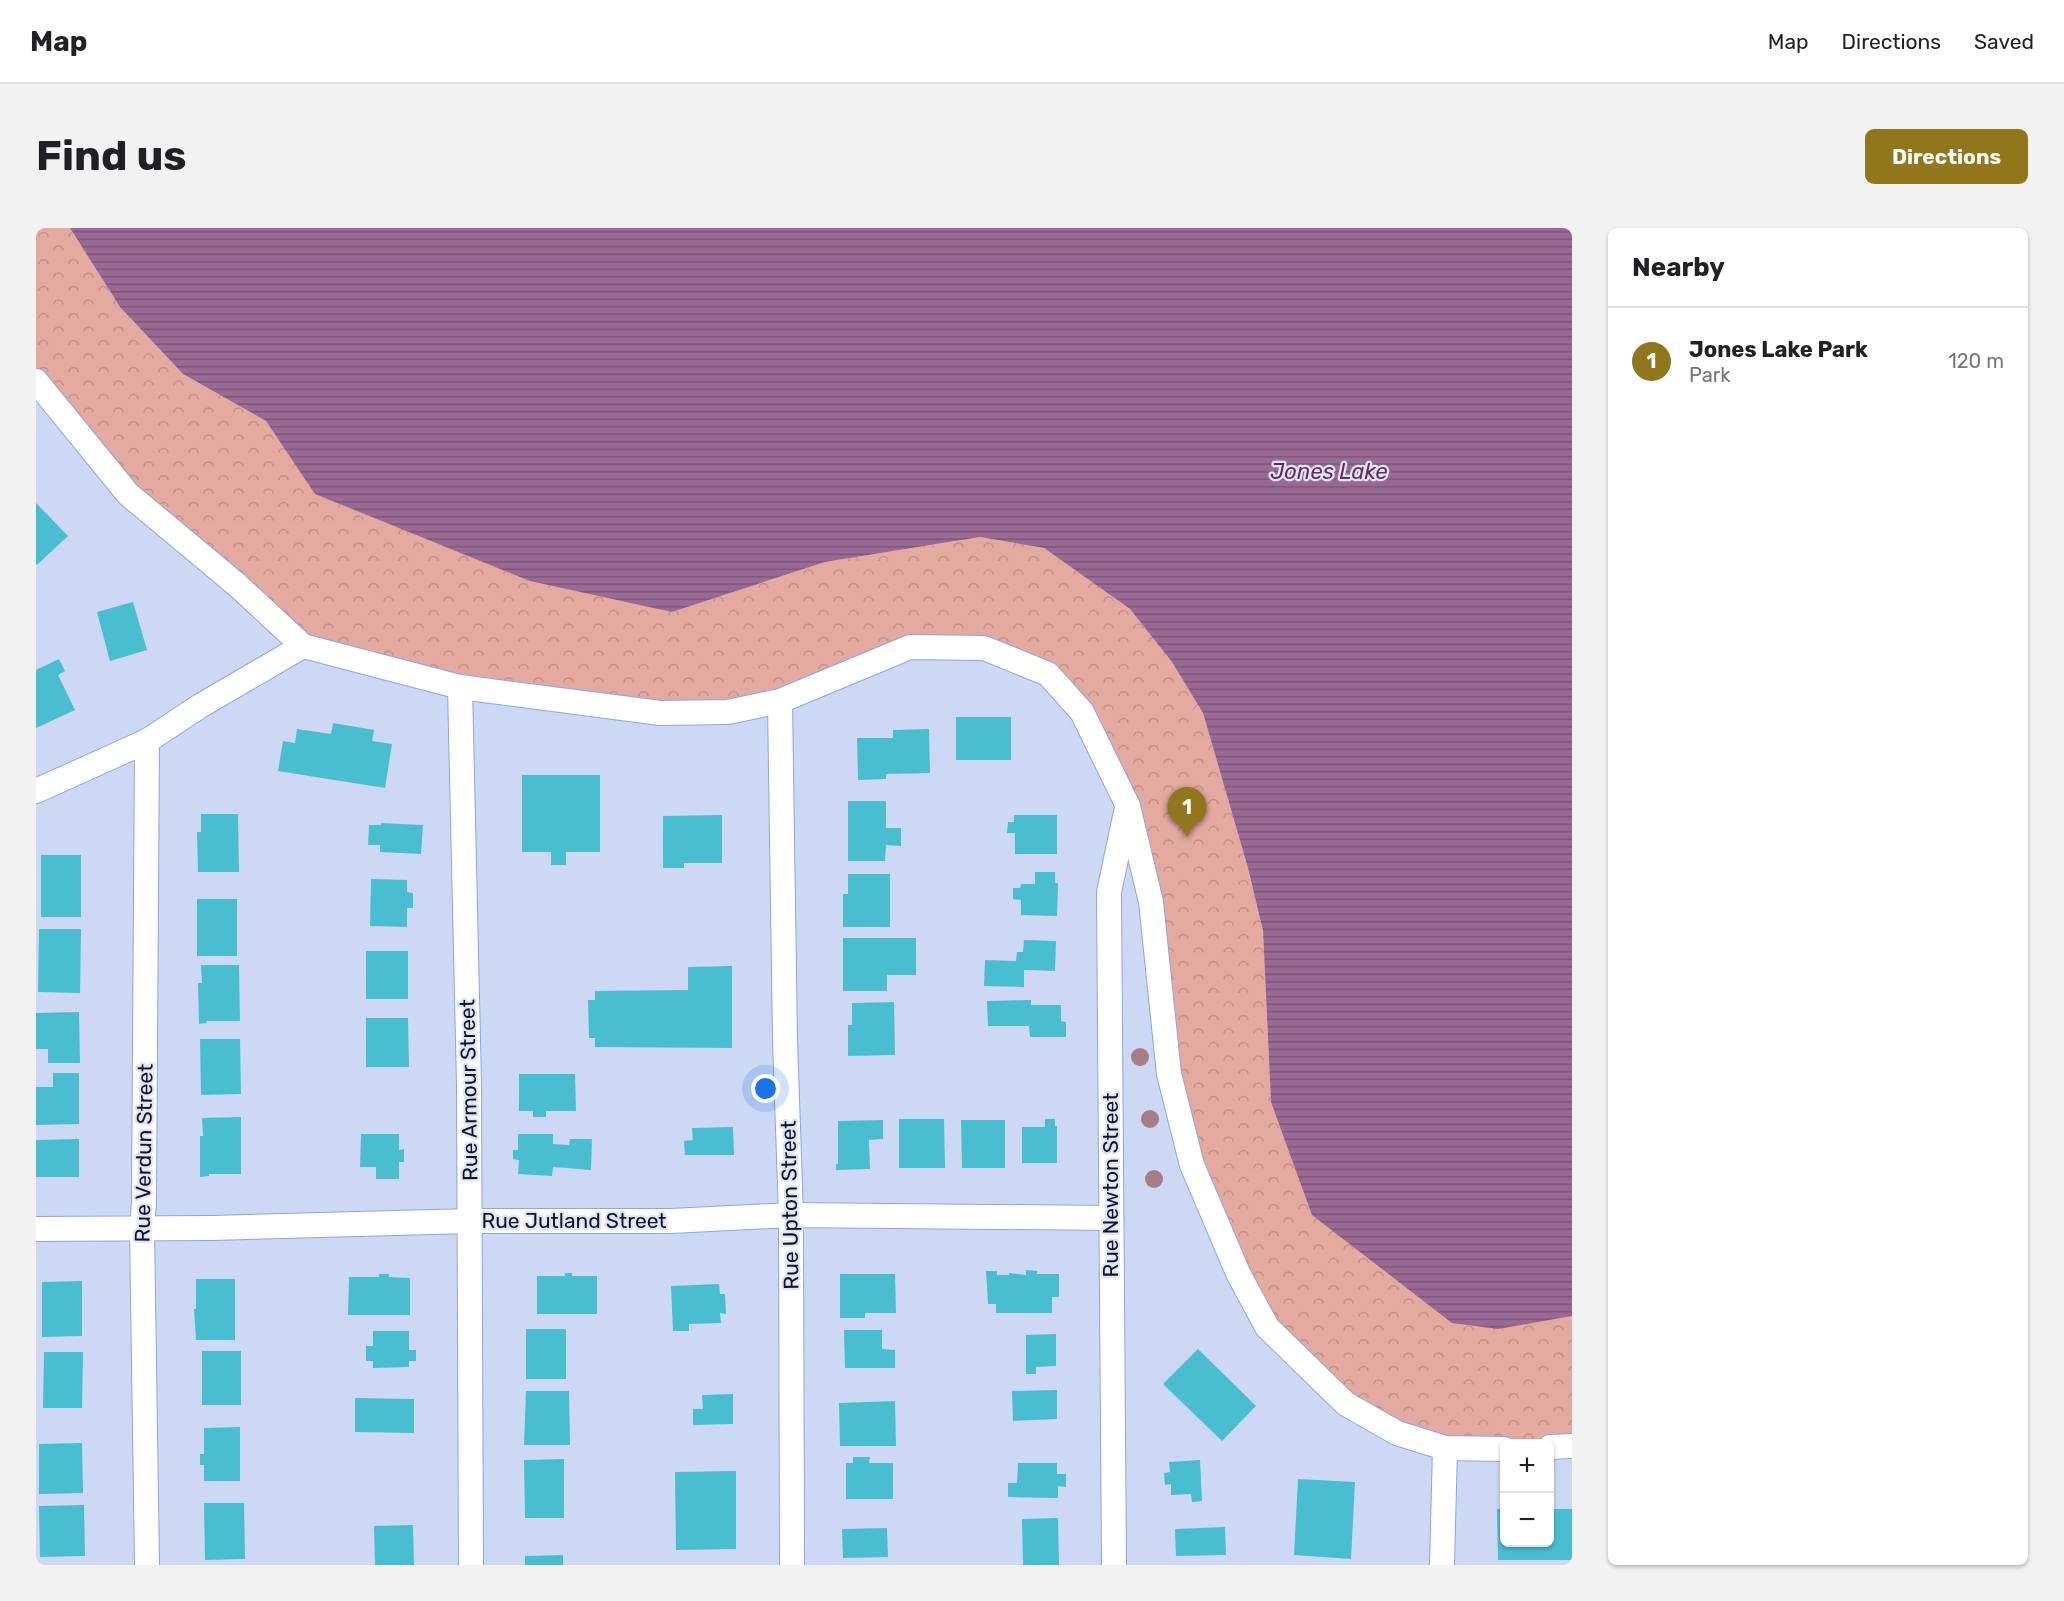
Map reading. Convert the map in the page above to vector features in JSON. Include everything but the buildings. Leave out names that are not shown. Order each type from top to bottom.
[{"type":"street","points":[[36,381],[128,494],[236,584],[303,646],[460,687],[660,712],[728,712],[780,701],[910,647],[984,648],[1048,674],[1082,712],[1128,806],[1151,902],[1169,1074],[1192,1165],[1238,1274],[1267,1327],[1346,1404],[1397,1433],[1445,1448],[1500,1449]]},
{"type":"street","points":[[36,791],[147,741],[200,706],[303,646]]},
{"type":"street","name":"Rue Armour Street","points":[[460,687],[470,1085],[471,1565]]},
{"type":"street","name":"Rue Upton Street","points":[[780,701],[785,1040],[791,1215],[792,1565]]},
{"type":"street","name":"Rue Verdun Street","points":[[147,741],[142,1228],[147,1565]]},
{"type":"street","name":"Rue Newton Street","points":[[1114,1565],[1109,892],[1128,806]]},
{"type":"street","name":"Rue Jutland Street","points":[[36,1229],[212,1228],[470,1221],[671,1221],[791,1215],[1112,1218]]},
{"type":"street","points":[[1554,1448],[1572,1446]]},
{"type":"street","points":[[1442,1565],[1445,1448]]},
{"type":"green space","points":[[36,228],[70,228],[120,307],[183,374],[266,421],[316,494],[672,612],[825,562],[980,537],[1044,548],[1130,609],[1172,662],[1203,713],[1248,868],[1263,931],[1271,1102],[1572,1316],[1572,1446],[1554,1444],[1554,1439],[1500,1439],[1500,1444],[1397,1433],[1267,1327],[1192,1165],[1128,806],[1048,674],[984,648],[910,647],[780,701],[660,713],[303,646],[128,494],[36,381]]},
{"type":"water","name":"Jones Lake","points":[[70,228],[1572,228],[1572,1316],[1498,1329],[1452,1323],[1312,1215],[1271,1102],[1263,931],[1248,868],[1203,713],[1172,662],[1130,609],[1044,548],[980,537],[825,562],[672,612],[530,581],[315,494],[266,421],[183,374],[120,307]]},
{"type":"place","name":"Jones Lake Park","points":[[1187,837]]}]
